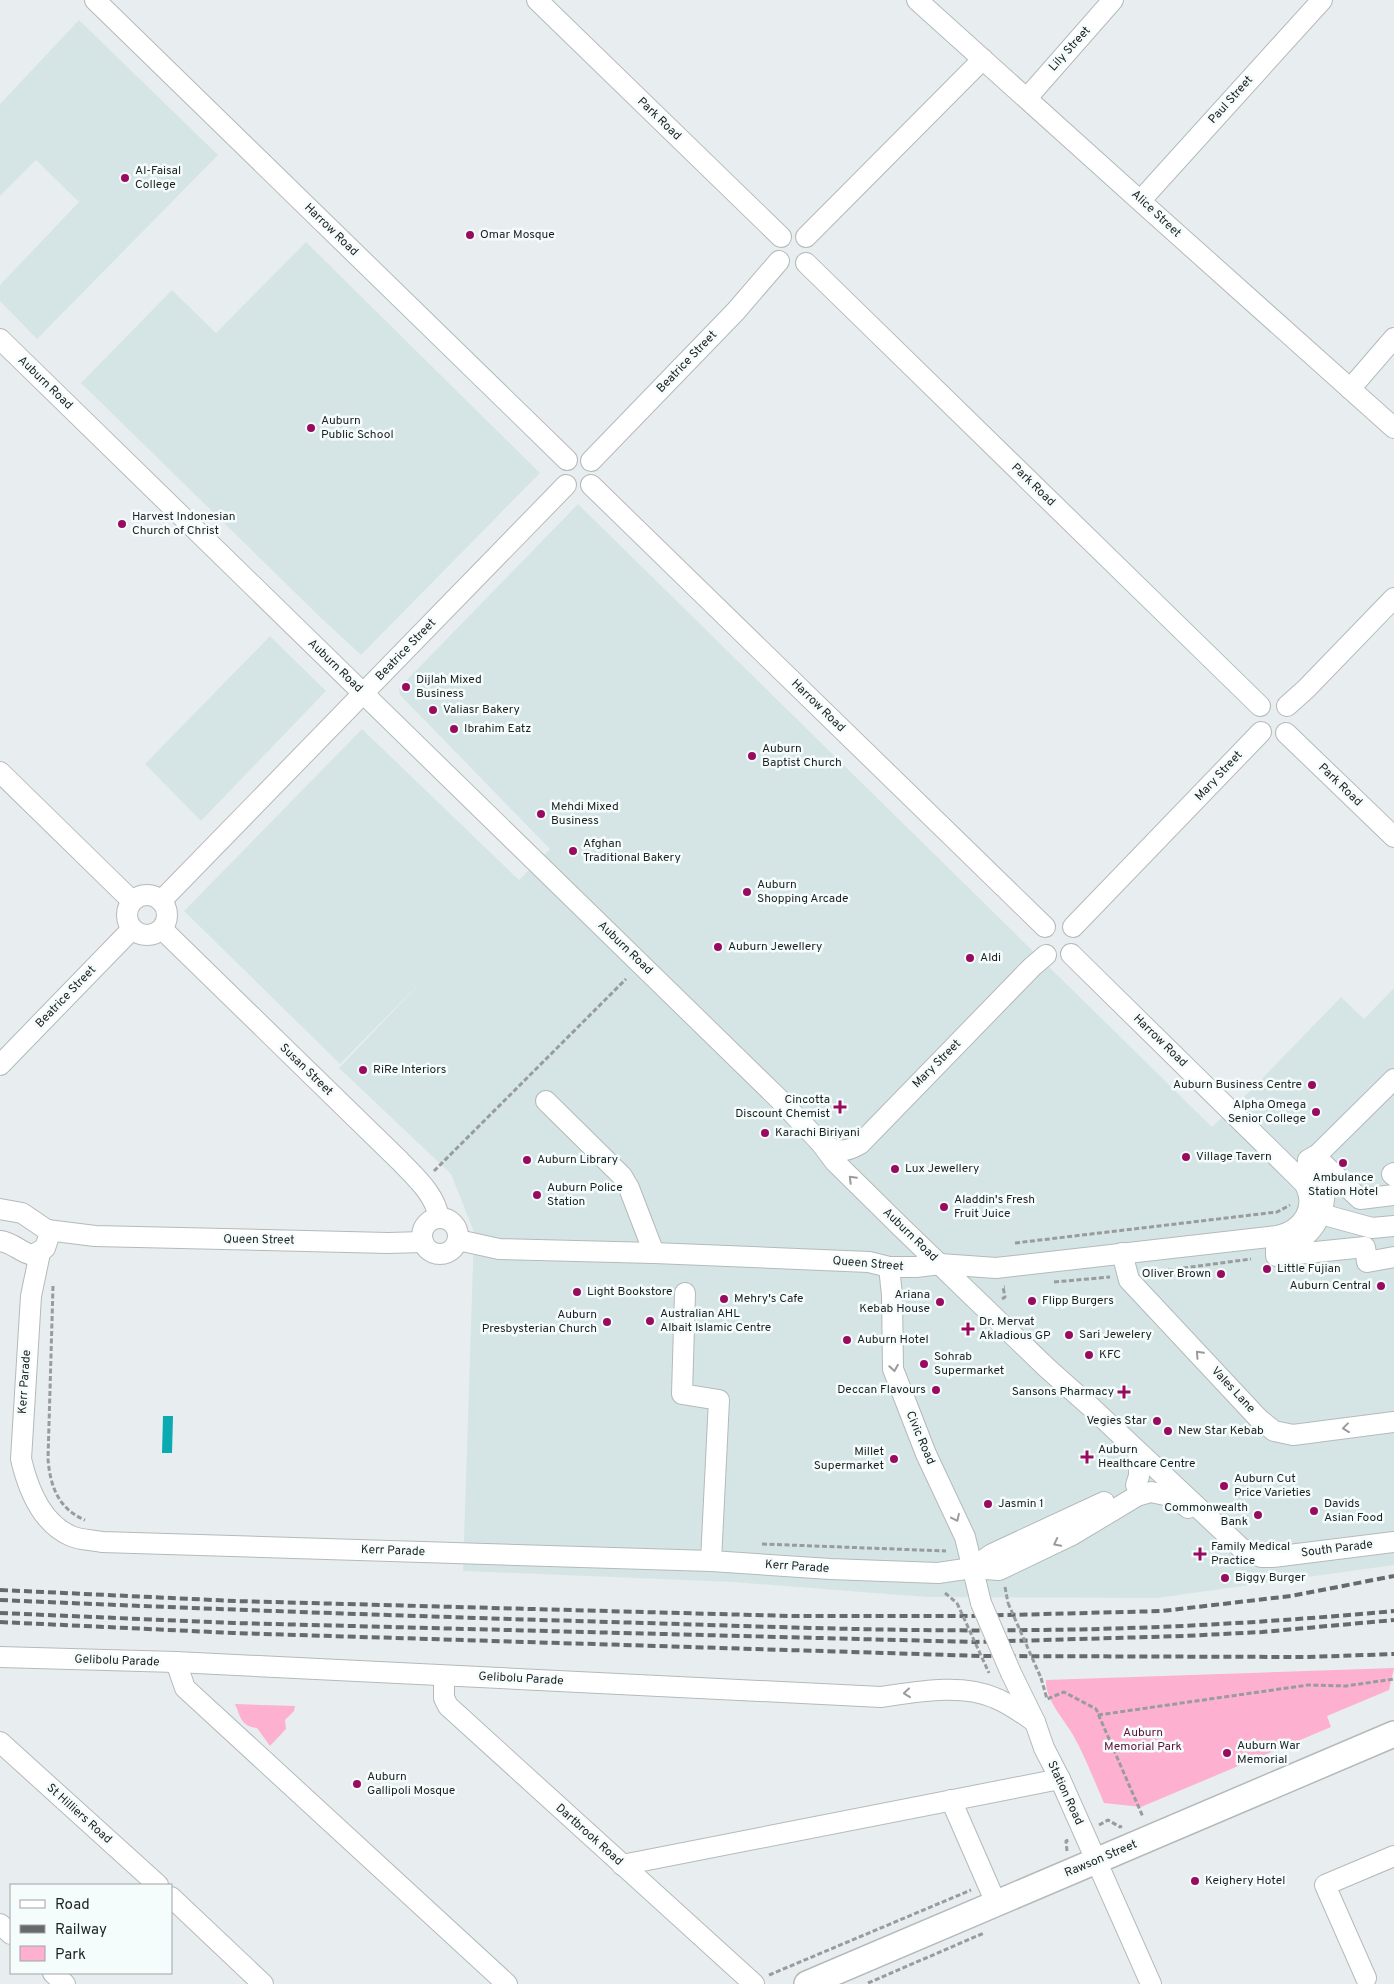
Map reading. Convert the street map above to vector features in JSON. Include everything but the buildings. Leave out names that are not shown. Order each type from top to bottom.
[{"type":"main road","name":"Rawson Street","points":[[808,1984],[993,1894],[1096,1861],[1394,1734]]},
{"type":"street","name":"Harrow Road","points":[[95,0],[567,460]]},
{"type":"street","name":"Park Road","points":[[537,0],[781,237]]},
{"type":"street","name":"Alice Street","points":[[917,0],[1394,428]]},
{"type":"street","name":"Paul Street","points":[[1141,200],[1322,0]]},
{"type":"street","name":"Lily Street","points":[[1026,98],[1108,2]]},
{"type":"street","points":[[806,237],[983,59]]},
{"type":"street","points":[[791,232],[797,232],[806,237],[810,242],[811,253],[806,263],[789,268],[779,261],[775,252],[781,237],[791,232]]},
{"type":"street","name":"Beatrice Street","points":[[591,461],[736,311],[779,261]]},
{"type":"street","name":"Park Road","points":[[806,263],[1260,706]]},
{"type":"street","points":[[1350,389],[1394,338]]},
{"type":"street","name":"Auburn Road","points":[[0,339],[766,1086],[820,1142],[835,1162],[1047,1368],[1241,1548],[1251,1554]]},
{"type":"street","points":[[576,456],[582,456],[591,461],[594,465],[596,476],[591,485],[582,490],[566,485],[561,475],[567,460],[576,456]]},
{"type":"street","name":"Beatrice Street","points":[[161,901],[566,485]]},
{"type":"street","name":"Harrow Road","points":[[591,485],[1045,927]]},
{"type":"street","points":[[1287,706],[1306,689],[1394,598]]},
{"type":"street","points":[[1276,701],[1287,706],[1292,723],[1286,733],[1273,738],[1261,732],[1255,720],[1256,712],[1260,706],[1276,701]]},
{"type":"street","name":"Mary Street","points":[[1072,927],[1261,732]]},
{"type":"street","name":"Park Road","points":[[1286,733],[1394,837]]},
{"type":"street","points":[[0,772],[132,901]]},
{"type":"street","points":[[143,895],[156,896],[165,905],[167,918],[162,929],[150,935],[144,935],[132,929],[128,924],[127,912],[132,901],[143,895]]},
{"type":"street","points":[[1059,921],[1072,927],[1077,941],[1071,954],[1059,960],[1046,955],[1041,949],[1039,941],[1045,927],[1051,922],[1059,921]]},
{"type":"street","name":"Beatrice Street","points":[[0,1066],[132,929]]},
{"type":"street","name":"Susan Street","points":[[162,929],[421,1184],[436,1204],[438,1218]]},
{"type":"street","name":"Harrow Road","points":[[1071,954],[1308,1163],[1304,1183],[1310,1200],[1308,1210],[1299,1226],[1277,1246]]},
{"type":"street","name":"Mary Street","points":[[820,1142],[832,1150],[848,1150],[860,1144],[1032,967],[1046,955]]},
{"type":"street","points":[[1308,1163],[1394,1079]]},
{"type":"street","points":[[546,1101],[622,1176],[629,1188],[654,1253]]},
{"type":"street","points":[[1308,1163],[1360,1199],[1394,1195]]},
{"type":"street","points":[[1277,1246],[1276,1248],[1296,1242],[1307,1234],[1321,1214],[1324,1200],[1320,1176],[1308,1163]]},
{"type":"street","points":[[0,1195],[22,1213],[39,1244]]},
{"type":"street","points":[[0,1209],[22,1213]]},
{"type":"street","points":[[1321,1214],[1372,1228],[1394,1226]]},
{"type":"street","points":[[438,1218],[444,1218],[454,1224],[458,1235],[458,1240],[450,1251],[444,1254],[431,1252],[423,1242],[422,1237],[424,1226],[438,1218]]},
{"type":"street","name":"Queen Street","points":[[39,1244],[96,1236],[388,1243],[423,1242]]},
{"type":"street","name":"Queen Street","points":[[458,1240],[499,1249],[869,1262],[889,1267],[916,1267],[940,1264],[996,1268],[1122,1254],[1277,1246],[1365,1247],[1366,1262],[1394,1258]]},
{"type":"street","points":[[0,1242],[39,1244]]},
{"type":"street","name":"Kerr Parade","points":[[39,1244],[30,1296],[21,1459],[26,1482],[36,1503],[54,1524],[71,1536],[102,1542],[711,1561],[830,1569],[938,1573],[972,1568],[999,1570],[1072,1535],[1137,1496],[1151,1492],[1178,1500],[1191,1510],[1213,1522]]},
{"type":"street","name":"Vales Lane","points":[[1122,1254],[1129,1280],[1259,1418],[1274,1431],[1293,1435],[1394,1422]]},
{"type":"street","name":"Civic Road","points":[[889,1267],[892,1294],[892,1369],[926,1454],[965,1537],[981,1602]]},
{"type":"street","points":[[977,1300],[976,1288],[978,1282],[982,1276],[996,1268]]},
{"type":"street","points":[[686,1293],[682,1394],[719,1400],[711,1561]]},
{"type":"street","points":[[1136,1485],[1139,1476],[1138,1453]]},
{"type":"street","name":"Kerr Parade","points":[[972,1568],[992,1554],[1103,1503],[1144,1481],[1172,1482]]},
{"type":"street","name":"South Parade","points":[[1251,1554],[1261,1557],[1273,1557],[1394,1542]]},
{"type":"street","name":"Station Road","points":[[981,1602],[1011,1673],[1035,1722],[1044,1748],[1060,1779],[1151,1984]]},
{"type":"street","name":"Gelibolu Parade","points":[[0,1657],[176,1662],[881,1697],[934,1690],[982,1693],[1003,1702],[1035,1722]]},
{"type":"street","points":[[176,1662],[185,1688],[507,1984]]},
{"type":"street","name":"Dartbrook Road","points":[[444,1676],[444,1698],[448,1706],[753,1983]]},
{"type":"street","name":"St Hilliers Road","points":[[0,1742],[157,1884]]},
{"type":"street","points":[[622,1864],[1060,1779]]},
{"type":"street","points":[[951,1800],[993,1894]]},
{"type":"street","points":[[1366,1978],[1325,1885],[1394,1856]]},
{"type":"street","points":[[172,1898],[262,1984]]},
{"type":"street","points":[[0,1924],[10,1933]]},
{"type":"street","points":[[54,1974],[66,1984]]},
{"type":"path","points":[[421,1184],[626,978]]},
{"type":"path","points":[[1014,1243],[1277,1212],[1290,1204]]},
{"type":"path","points":[[1141,1273],[1277,1246]]},
{"type":"path","points":[[1048,1282],[1111,1277]]},
{"type":"path","name":"Kerr Parade","points":[[53,1280],[48,1459],[50,1478],[56,1494],[66,1506],[78,1517],[86,1520]]},
{"type":"path","points":[[1005,1296],[1003,1287],[1012,1286]]},
{"type":"path","name":"Kerr Parade","points":[[758,1544],[946,1551]]},
{"type":"path","points":[[1005,1585],[1008,1603],[1041,1678],[1047,1699],[1064,1692],[1096,1709],[1143,1817]]},
{"type":"path","points":[[945,1593],[957,1603],[991,1678]]},
{"type":"path","points":[[1098,1715],[1308,1685],[1346,1686],[1394,1679]]},
{"type":"path","points":[[1066,1842],[1068,1851]]},
{"type":"path","points":[[753,1983],[967,1891],[993,1894]]},
{"type":"shaded area","name":"Al-Faisal College","points":[[79,20],[218,155],[37,339],[0,301],[0,285],[79,202],[36,160],[0,196],[0,104]]},
{"type":"shaded area","name":"Auburn Public School","points":[[306,242],[540,473],[361,655],[81,383],[172,290],[216,333]]},
{"type":"shaded area","points":[[578,504],[1212,1127],[1251,1090],[1341,997],[1364,1019],[1394,988],[1394,1565],[1157,1598],[926,1597],[732,1582],[463,1571],[474,1232],[451,1174],[339,1068],[425,978],[340,1064],[184,911],[362,729],[519,880],[550,849],[400,695],[399,688]]},
{"type":"shaded area","points":[[270,636],[326,691],[201,821],[145,764]]},
{"type":"green space","name":"Auburn Memorial Park","points":[[1394,1668],[1389,1690],[1327,1716],[1331,1727],[1141,1807],[1104,1803],[1077,1743],[1052,1702],[1046,1680]]},
{"type":"green space","points":[[235,1704],[295,1706],[294,1711],[285,1720],[286,1729],[270,1746],[257,1728],[248,1725],[242,1720]]},
{"type":"water","points":[[163,1416],[173,1416],[172,1453],[162,1453]]},
{"type":"railway","points":[[0,1590],[235,1601],[791,1616],[969,1616],[1162,1611],[1291,1596],[1394,1576]]},
{"type":"railway","points":[[0,1600],[457,1617],[930,1630],[1082,1629],[1171,1626],[1260,1622],[1394,1611]]},
{"type":"railway","points":[[0,1613],[234,1623],[975,1642],[1262,1632],[1394,1620]]},
{"type":"railway","points":[[0,1622],[233,1633],[983,1656],[1307,1657],[1394,1654]]},
{"type":"place","name":"Al-Faisal College","points":[[125,178]]},
{"type":"place","name":"Omar Mosque","points":[[470,235]]},
{"type":"place","name":"Auburn Public School","points":[[311,428]]},
{"type":"place","name":"Harvest Indonesian Church of Christ","points":[[122,524]]},
{"type":"place","name":"Dijlah Mixed Business","points":[[406,687]]},
{"type":"place","name":"Valiasr Bakery","points":[[433,710]]},
{"type":"place","name":"Ibrahim Eatz","points":[[454,729]]},
{"type":"place","name":"Auburn Baptist Church","points":[[752,756]]},
{"type":"place","name":"Mehdi Mixed Business","points":[[541,814]]},
{"type":"place","name":"Afghan Traditional Bakery","points":[[573,851]]},
{"type":"place","name":"Auburn Shopping Arcade","points":[[747,892]]},
{"type":"place","name":"Auburn Jewellery","points":[[718,947]]},
{"type":"place","name":"Aldi","points":[[970,958]]},
{"type":"place","name":"RiRe Interiors","points":[[363,1070]]},
{"type":"place","name":"Auburn Business Centre","points":[[1312,1085]]},
{"type":"place","name":"Cincotta Discount Chemist","points":[[840,1107]]},
{"type":"place","name":"Alpha Omega Senior College","points":[[1316,1112]]},
{"type":"place","name":"Karachi Biriyani","points":[[765,1133]]},
{"type":"place","name":"Village Tavern","points":[[1186,1157]]},
{"type":"place","name":"Auburn Library","points":[[527,1160]]},
{"type":"place","name":"Ambulance Station Hotel","points":[[1343,1163]]},
{"type":"place","name":"Lux Jewellery","points":[[895,1169]]},
{"type":"place","name":"Auburn Police Station","points":[[537,1195]]},
{"type":"place","name":"Aladdin's Fresh Fruit Juice","points":[[944,1207]]},
{"type":"place","name":"Little Fujian","points":[[1267,1269]]},
{"type":"place","name":"Oliver Brown","points":[[1221,1274]]},
{"type":"place","name":"Auburn Central","points":[[1381,1286]]},
{"type":"place","name":"Light Bookstore","points":[[577,1292]]},
{"type":"place","name":"Mehry's Cafe","points":[[724,1299]]},
{"type":"place","name":"Flipp Burgers","points":[[1032,1301]]},
{"type":"place","name":"Ariana Kebab House","points":[[940,1302]]},
{"type":"place","name":"Australian AHL Albait Islamic Centre","points":[[650,1321]]},
{"type":"place","name":"Auburn Presbysterian Church","points":[[607,1322]]},
{"type":"place","name":"Dr. Mervat Akladious GP","points":[[968,1329]]},
{"type":"place","name":"Sari Jewelery","points":[[1069,1335]]},
{"type":"place","name":"Auburn Hotel","points":[[847,1340]]},
{"type":"place","name":"KFC","points":[[1089,1355]]},
{"type":"place","name":"Sohrab Supermarket","points":[[924,1364]]},
{"type":"place","name":"Deccan Flavours","points":[[936,1390]]},
{"type":"place","name":"Sansons Pharmacy","points":[[1124,1392]]},
{"type":"place","name":"Vegies Star","points":[[1157,1421]]},
{"type":"place","name":"New Star Kebab","points":[[1168,1431]]},
{"type":"place","name":"Auburn Healthcare Centre","points":[[1087,1457]]},
{"type":"place","name":"Millet Supermarket","points":[[894,1459]]},
{"type":"place","name":"Auburn Cut Price Varieties","points":[[1224,1486]]},
{"type":"place","name":"Jasmin 1","points":[[988,1504]]},
{"type":"place","name":"Davids Asian Food","points":[[1314,1511]]},
{"type":"place","name":"Commonwealth Bank","points":[[1258,1515]]},
{"type":"place","name":"Family Medical Practice","points":[[1200,1554]]},
{"type":"place","name":"Biggy Burger","points":[[1225,1578]]},
{"type":"place","name":"Auburn War Memorial","points":[[1227,1753]]},
{"type":"place","name":"Auburn Gallipoli Mosque","points":[[357,1784]]},
{"type":"place","name":"Keighery Hotel","points":[[1195,1881]]}]
